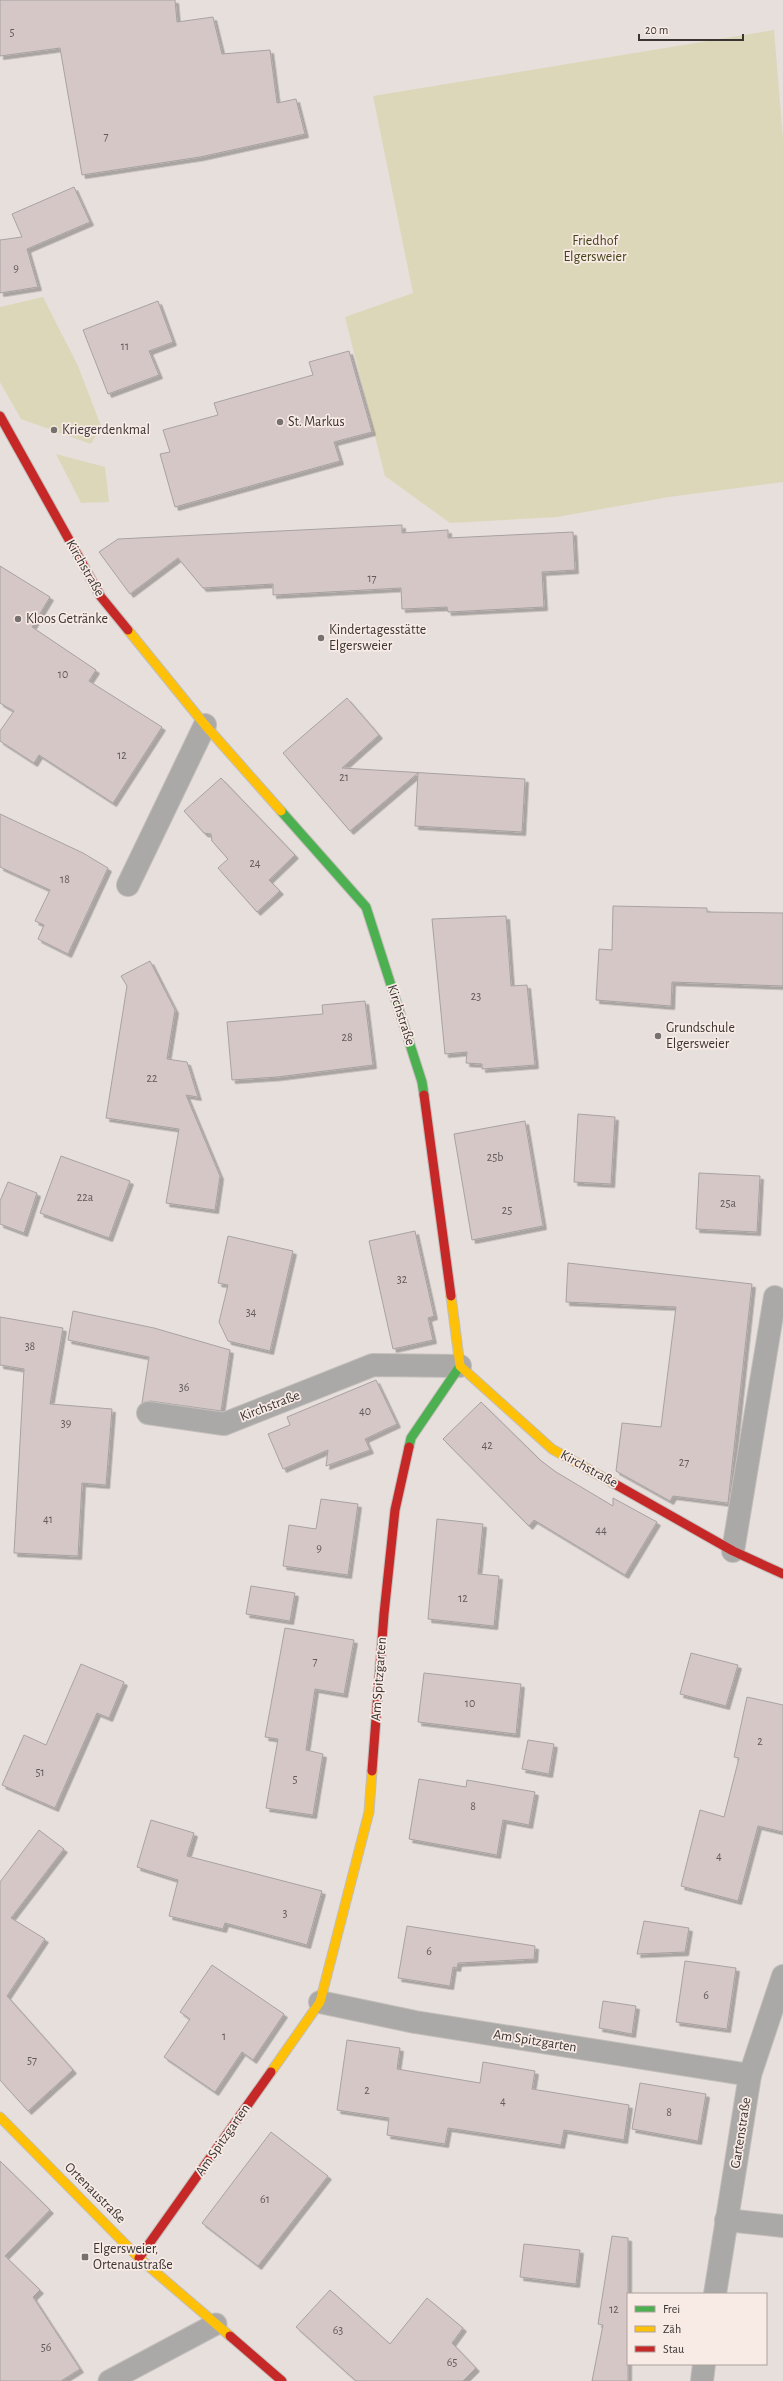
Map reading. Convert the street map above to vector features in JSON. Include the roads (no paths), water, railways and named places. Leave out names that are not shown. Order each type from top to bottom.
[{"type":"street","name":"Kirchstraße","points":[[0,416],[101,597],[205,725],[366,907],[422,1082],[460,1366],[552,1449],[733,1551],[783,1574]]},
{"type":"street","points":[[128,885],[205,725]]},
{"type":"street","points":[[733,1551],[775,1297]]},
{"type":"street","name":"Kirchstraße","points":[[148,1412],[224,1424],[373,1366],[460,1366]]},
{"type":"street","name":"Am Spitzgarten","points":[[140,2258],[320,2002],[369,1812],[384,1614],[396,1503],[411,1438],[460,1366]]},
{"type":"street","name":"Gartenstraße","points":[[715,2293],[750,2074],[783,1976]]},
{"type":"street","name":"Am Spitzgarten","points":[[320,2002],[415,2022],[750,2074]]},
{"type":"street","name":"Ortenaustraße","points":[[0,2118],[140,2258],[282,2381]]},
{"type":"street","points":[[726,2220],[783,2226]]},
{"type":"street","points":[[702,2381],[704,2365]]},
{"type":"lane","points":[[109,2381],[216,2324]]},
{"type":"place","name":"St. Markus","points":[[280,422]]},
{"type":"place","name":"Kriegerdenkmal","points":[[54,430]]},
{"type":"place","name":"Kloos Getränke","points":[[18,619]]},
{"type":"place","name":"Kindertagesstätte Elgersweier","points":[[321,638]]},
{"type":"place","name":"Grundschule Elgersweier","points":[[658,1036]]},
{"type":"place","name":"Elgersweier, Ortenaustraße","points":[[85,2257]]},
{"type":"park label","name":"Friedhof Elgersweier","points":[[595,250]]}]
